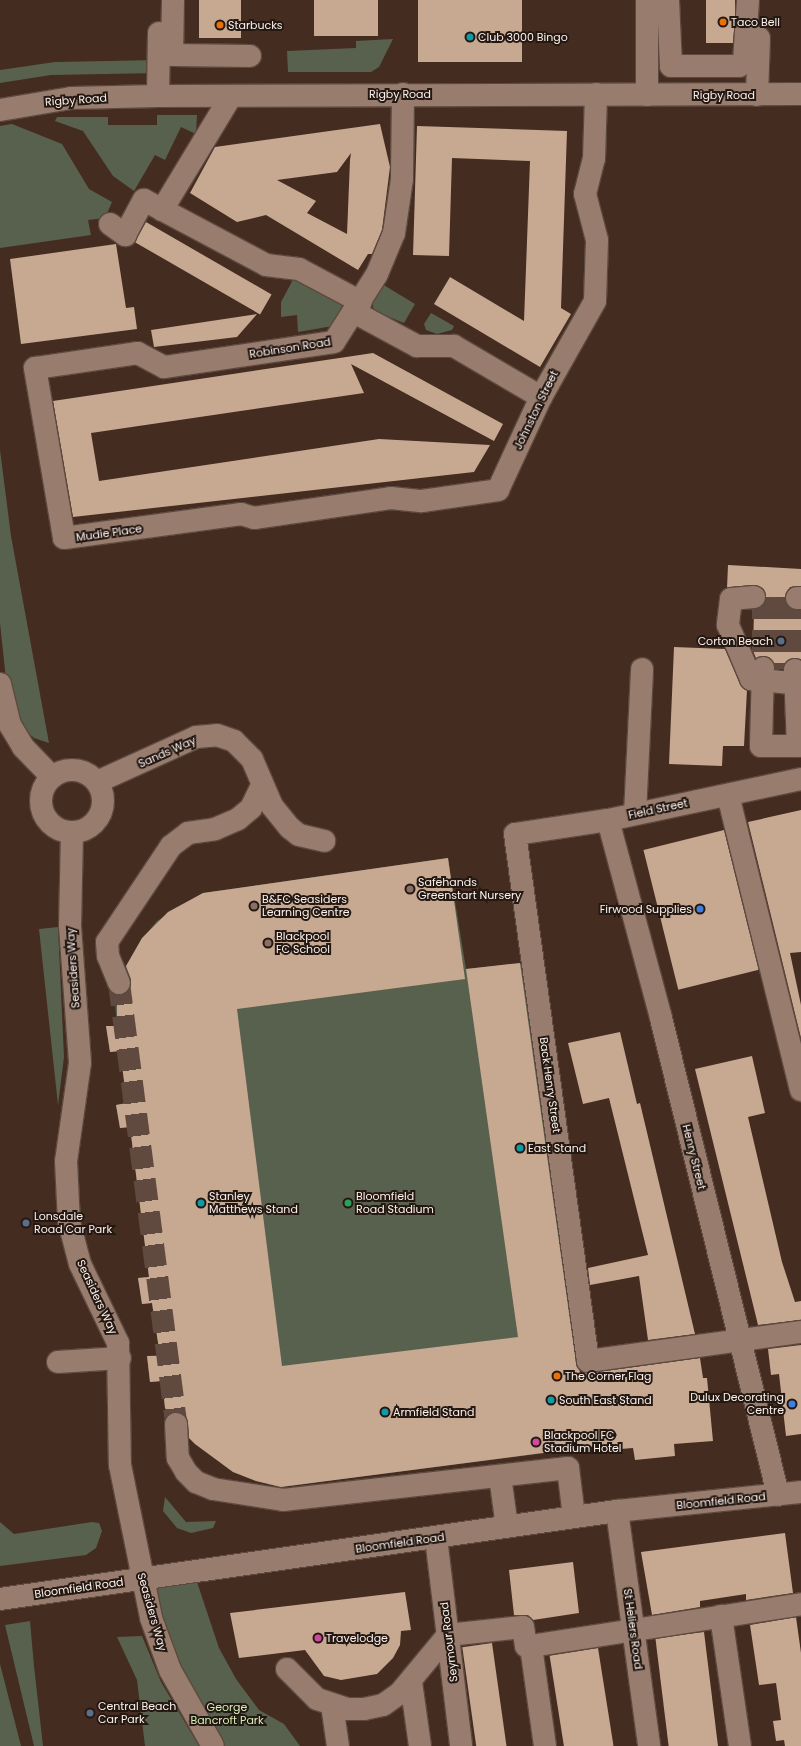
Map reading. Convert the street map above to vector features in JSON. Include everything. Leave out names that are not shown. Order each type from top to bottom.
[{"type":"street","points":[[158,96],[160,0]]},
{"type":"street","points":[[173,0],[172,55],[250,56]]},
{"type":"street","points":[[658,7],[669,66],[739,66],[746,58],[748,0]]},
{"type":"street","points":[[757,95],[761,0]]},
{"type":"street","points":[[648,95],[658,7]]},
{"type":"street","name":"Rigby Road","points":[[0,110],[71,98],[158,96],[403,94],[801,94]]},
{"type":"street","name":"Robinson Road","points":[[35,368],[138,354],[160,367],[168,367],[328,344],[338,337],[358,308],[394,232],[402,179],[403,94]]},
{"type":"street","name":"Johnston Street","points":[[254,518],[391,498],[422,501],[498,490],[542,397],[595,301],[597,290],[597,240],[585,194],[594,159],[596,94]]},
{"type":"street","points":[[110,224],[125,235],[153,205],[230,96]]},
{"type":"street","points":[[153,205],[270,267],[299,269],[417,346],[454,346],[542,397]]},
{"type":"street","name":"Mudie Place","points":[[35,368],[64,538],[241,514],[254,518]]},
{"type":"street","points":[[754,596],[730,599],[728,625],[751,679],[782,677]]},
{"type":"street","points":[[635,814],[642,669]]},
{"type":"street","points":[[0,684],[10,725],[23,747],[52,777]]},
{"type":"street","name":"Sands Way","points":[[97,782],[190,740],[217,735],[234,741],[252,758],[262,785],[277,815],[290,828],[299,835],[324,841]]},
{"type":"street","points":[[73,770],[97,782],[103,800],[97,819],[86,828],[72,832],[52,826],[41,808],[43,788],[52,777],[73,770]]},
{"type":"street","name":"Field Street","points":[[515,834],[608,820],[801,779]]},
{"type":"street","points":[[119,983],[108,956],[107,942],[167,852],[188,833],[215,829],[238,819],[251,808],[262,785]]},
{"type":"street","points":[[728,795],[801,1090]]},
{"type":"street","name":"Henry Street","points":[[608,820],[661,1018],[738,1338],[778,1495]]},
{"type":"street","name":"Seasiders Way","points":[[72,832],[70,926],[80,1063],[68,1136],[67,1203],[80,1264],[112,1330],[120,1358],[120,1465],[141,1579],[170,1670],[213,1746]]},
{"type":"street","name":"Back Henry Street","points":[[515,834],[588,1361],[738,1338]]},
{"type":"street","points":[[738,1338],[801,1332]]},
{"type":"street","points":[[58,1362],[120,1358]]},
{"type":"street","points":[[176,1424],[178,1458],[186,1472],[196,1482],[213,1489],[248,1496],[283,1500],[312,1499],[568,1468],[574,1517]]},
{"type":"street","points":[[500,1476],[507,1527]]},
{"type":"street","name":"Bloomfield Road","points":[[0,1599],[617,1511],[801,1492]]},
{"type":"street","name":"St Heliers Road","points":[[617,1511],[649,1746]]},
{"type":"street","name":"Seymour Road","points":[[436,1538],[461,1746]]},
{"type":"street","points":[[286,1669],[305,1691],[332,1705],[364,1709],[383,1705],[411,1682],[448,1635],[523,1627],[526,1646],[531,1646],[801,1604]]},
{"type":"street","points":[[721,1616],[740,1746]]},
{"type":"street","points":[[531,1646],[545,1746]]},
{"type":"street","points":[[411,1682],[420,1746]]},
{"type":"street","points":[[332,1705],[338,1746]]},
{"type":"green space","points":[[393,39],[379,67],[371,72],[288,72],[287,51],[356,48],[356,41]]},
{"type":"green space","points":[[159,60],[159,73],[51,75],[0,83],[0,70],[55,62]]},
{"type":"green space","points":[[157,115],[197,115],[196,134],[181,127],[165,160],[155,155],[134,191],[113,176],[83,131],[55,121],[57,117],[108,117],[108,125],[157,125]]},
{"type":"green space","points":[[12,124],[62,144],[89,189],[112,202],[105,218],[88,220],[91,235],[0,248],[0,126]]},
{"type":"green space","points":[[296,274],[346,304],[333,326],[298,332],[297,315],[281,317],[281,302]]},
{"type":"green space","points":[[382,284],[415,304],[404,323],[374,311],[372,302]]},
{"type":"green space","points":[[431,313],[454,326],[452,330],[437,334],[426,330],[424,324]]},
{"type":"green space","points":[[0,450],[11,536],[49,743],[34,738],[24,729],[7,689],[0,623]]},
{"type":"green space","name":"Bloomfield Road Stadium","points":[[448,858],[466,969],[526,963],[573,1327],[592,1447],[280,1487],[256,1481],[233,1472],[195,1444],[165,1408],[162,1381],[150,1382],[147,1356],[160,1355],[152,1303],[142,1304],[138,1278],[149,1277],[130,1127],[120,1128],[116,1105],[127,1103],[120,1051],[110,1052],[106,1026],[117,1026],[115,1003],[120,977],[142,939],[157,921],[203,893]]},
{"type":"green space","points":[[58,927],[64,1057],[58,1105],[39,929]]},
{"type":"green space","points":[[165,1497],[186,1522],[216,1521],[213,1528],[191,1533],[177,1528],[163,1511]]},
{"type":"green space","points":[[0,1522],[14,1534],[92,1522],[99,1523],[102,1531],[96,1548],[86,1555],[0,1566]]},
{"type":"green space","name":"George Bancroft Park","points":[[193,1570],[219,1648],[236,1679],[259,1710],[284,1724],[300,1746],[213,1746],[141,1579]]},
{"type":"green space","points":[[30,1621],[43,1746],[34,1746],[5,1625]]},
{"type":"green space","points":[[142,1636],[161,1682],[199,1746],[145,1746],[137,1680],[117,1637]]},
{"type":"green space","points":[[0,1664],[21,1746],[0,1746]]},
{"type":"building","name":"Starbucks","points":[[199,0],[241,0],[241,38],[199,38]]},
{"type":"building","points":[[314,0],[378,0],[378,36],[314,36]]},
{"type":"building","name":"Club 3000 Bingo","points":[[418,0],[522,0],[522,62],[418,62]]},
{"type":"building","name":"Taco Bell","points":[[706,0],[735,0],[735,43],[706,43]]},
{"type":"building","points":[[380,124],[390,167],[382,230],[372,254],[368,254],[358,270],[266,215],[237,222],[190,193],[215,147]],"holes":[[[351,153],[347,234],[307,213],[316,201],[277,180],[337,172]]]},
{"type":"building","points":[[417,126],[567,131],[561,308],[571,314],[540,367],[434,304],[450,277],[524,321],[530,161],[452,158],[449,256],[413,255]]},
{"type":"building","points":[[146,222],[272,294],[260,314],[134,242]]},
{"type":"building","points":[[116,244],[126,308],[134,307],[137,329],[21,344],[10,259]]},
{"type":"building","points":[[257,314],[237,337],[154,347],[151,330]]},
{"type":"building","points":[[373,353],[503,424],[494,441],[351,364],[364,393],[91,433],[99,481],[379,439],[490,445],[474,472],[73,517],[53,401]]},
{"type":"building","points":[[728,565],[801,569],[801,586],[790,587],[785,598],[790,609],[801,610],[801,659],[789,659],[783,669],[775,669],[769,657],[756,658],[753,651],[754,610],[761,607],[766,596],[759,586],[727,588]]},
{"type":"building","points":[[674,647],[725,649],[740,684],[747,690],[744,746],[723,746],[722,766],[669,764]]},
{"type":"building","points":[[801,810],[801,952],[790,953],[801,1005],[801,1038],[748,822]]},
{"type":"building","name":"Firwood Supplies","points":[[724,830],[759,970],[678,990],[643,850]]},
{"type":"building","name":"Bloomfield Road Stadium","points":[[448,858],[465,979],[237,1009],[282,1366],[518,1337],[466,969],[520,963],[576,1363],[580,1372],[590,1373],[700,1358],[703,1378],[707,1378],[713,1441],[674,1444],[675,1456],[635,1460],[633,1448],[597,1451],[596,1446],[281,1487],[256,1481],[233,1472],[195,1444],[189,1438],[186,1417],[176,1412],[169,1414],[165,1408],[162,1381],[150,1382],[147,1356],[160,1356],[152,1303],[142,1304],[138,1278],[149,1277],[130,1127],[120,1128],[116,1105],[127,1103],[120,1051],[110,1052],[106,1026],[117,1026],[117,995],[129,990],[131,979],[126,966],[142,938],[168,912],[203,893]]},
{"type":"building","points":[[620,1032],[637,1104],[640,1103],[695,1334],[648,1340],[639,1276],[590,1285],[588,1268],[648,1255],[609,1098],[583,1104],[568,1043]]},
{"type":"building","points":[[752,1056],[765,1113],[748,1117],[782,1262],[795,1302],[801,1301],[801,1320],[758,1325],[695,1069]]},
{"type":"building","points":[[801,1345],[801,1434],[786,1436],[779,1374],[771,1375],[768,1349]]},
{"type":"building","points":[[785,1533],[793,1593],[746,1600],[746,1594],[700,1601],[700,1607],[652,1615],[641,1552]]},
{"type":"building","points":[[573,1562],[579,1613],[533,1620],[528,1615],[514,1615],[509,1570]]},
{"type":"building","name":"Travelodge","points":[[405,1592],[411,1630],[401,1631],[400,1645],[393,1658],[377,1674],[341,1680],[324,1676],[305,1650],[239,1658],[230,1613]]},
{"type":"building","points":[[796,1617],[801,1653],[801,1746],[785,1746],[784,1740],[776,1741],[773,1721],[781,1720],[776,1683],[759,1685],[750,1625]]},
{"type":"building","points":[[704,1632],[718,1746],[669,1746],[655,1638]]},
{"type":"building","points":[[492,1643],[506,1746],[476,1746],[462,1647]]},
{"type":"building","points":[[598,1648],[613,1746],[564,1746],[550,1656]]},
{"type":"tunnel","points":[[763,597],[763,668]]},
{"type":"tunnel","points":[[778,597],[779,669]]},
{"type":"tunnel","points":[[793,597],[795,670]]},
{"type":"tunnel","points":[[119,983],[176,1424]]},
{"type":"place","name":"Taco Bell","points":[[723,22]]},
{"type":"place","name":"Starbucks","points":[[220,25]]},
{"type":"place","name":"Club 3000 Bingo","points":[[470,37]]},
{"type":"place","name":"Corton Beach","points":[[781,641]]},
{"type":"place","name":"Safehands Greenstart Nursery","points":[[410,889]]},
{"type":"place","name":"B&FC Seasiders Learning Centre","points":[[254,906]]},
{"type":"place","name":"Firwood Supplies","points":[[700,909]]},
{"type":"place","name":"Blackpool FC School","points":[[268,943]]},
{"type":"place","name":"East Stand","points":[[520,1148]]},
{"type":"place","name":"Stanley Matthews Stand","points":[[201,1203]]},
{"type":"place","name":"Bloomfield Road Stadium","points":[[348,1203]]},
{"type":"place","name":"Lonsdale Road Car Park","points":[[26,1223]]},
{"type":"place","name":"The Corner Flag","points":[[557,1376]]},
{"type":"place","name":"South East Stand","points":[[551,1400]]},
{"type":"place","name":"Dulux Decorating Centre","points":[[792,1404]]},
{"type":"place","name":"Armfield Stand","points":[[385,1412]]},
{"type":"place","name":"Blackpool FC Stadium Hotel","points":[[536,1442]]},
{"type":"place","name":"Travelodge","points":[[318,1638]]},
{"type":"place","name":"Central Beach Car Park","points":[[90,1713]]}]
